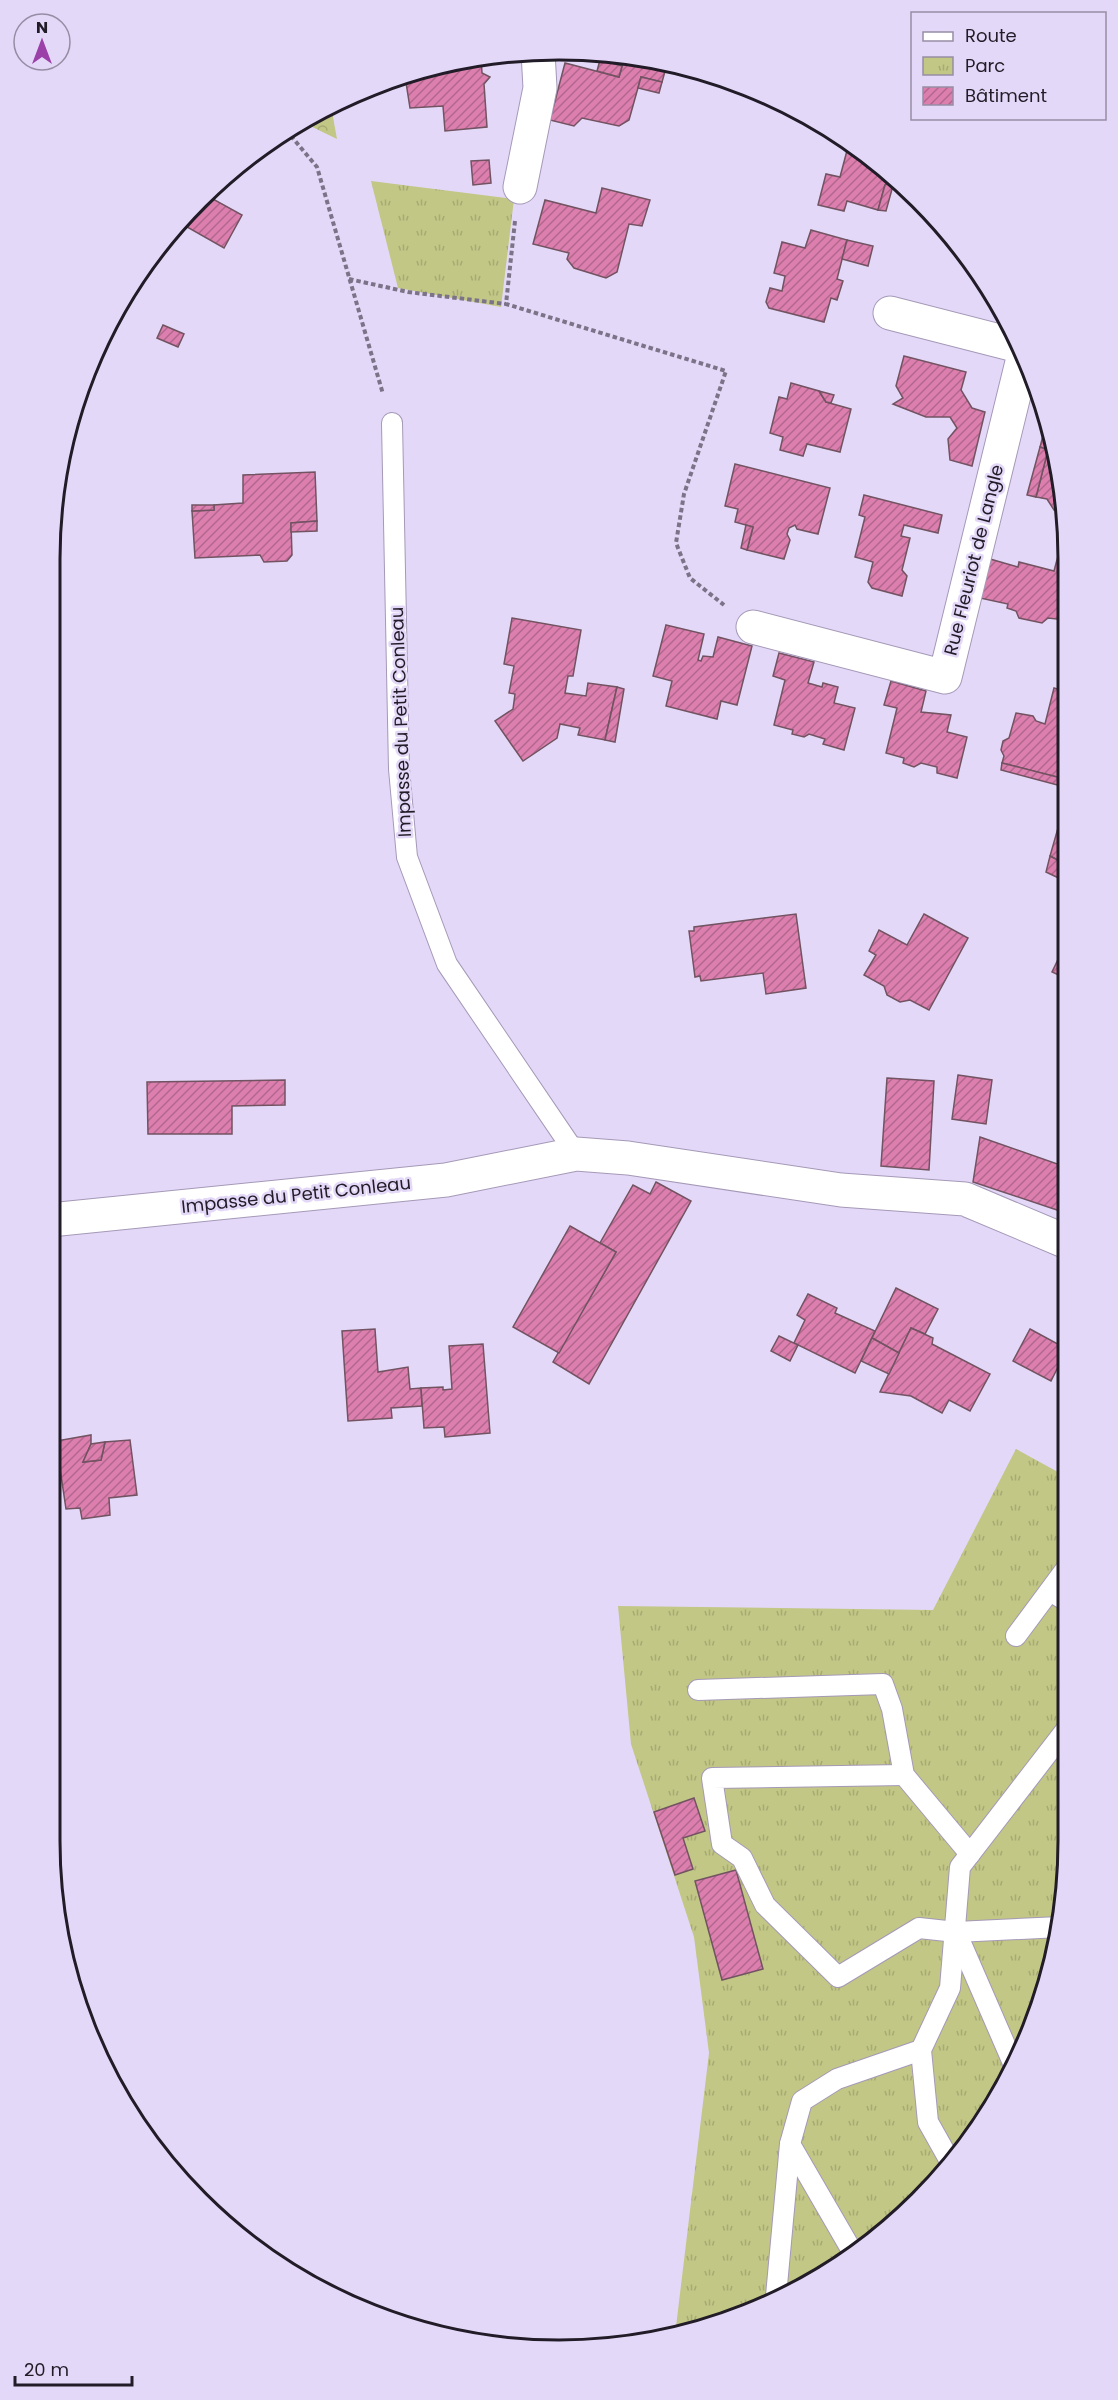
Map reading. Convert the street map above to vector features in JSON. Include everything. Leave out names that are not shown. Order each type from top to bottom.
[{"type":"street","points":[[520,187],[540,88],[538,61]]},
{"type":"street","points":[[890,313],[1009,344]]},
{"type":"street","name":"Rue Fleuriot de Langle","points":[[753,627],[945,677],[1020,369]]},
{"type":"street","name":"Impasse du Petit Conleau","points":[[60,1219],[446,1180],[576,1154],[628,1158],[841,1190],[964,1198],[1058,1239]]},
{"type":"lane","name":"Impasse du Petit Conleau","points":[[392,423],[399,769],[407,857],[447,964],[576,1154]]},
{"type":"lane","points":[[1016,1636],[1058,1580]]},
{"type":"lane","points":[[1050,1591],[1058,1596]]},
{"type":"lane","points":[[698,1690],[883,1684],[892,1708],[904,1775],[970,1854]]},
{"type":"lane","points":[[947,2155],[928,2122],[921,2050],[950,1988],[960,1867],[1058,1740]]},
{"type":"lane","points":[[904,1775],[712,1778],[722,1844],[742,1858],[765,1905],[838,1977],[919,1928],[956,1932],[1050,1927]]},
{"type":"lane","points":[[956,1932],[1010,2056]]},
{"type":"lane","points":[[776,2291],[789,2144],[802,2101],[837,2079],[921,2050]]},
{"type":"lane","points":[[789,2144],[849,2247]]},
{"type":"path","points":[[292,138],[317,167],[392,423]]},
{"type":"path","points":[[506,304],[520,187]]},
{"type":"path","points":[[350,279],[408,292],[506,304],[726,371],[684,494],[676,543],[690,578],[753,627]]},
{"type":"green space","points":[[332,114],[337,139],[311,126]]},
{"type":"green space","points":[[371,181],[514,199],[501,307],[398,288]]},
{"type":"green space","points":[[1016,1449],[1058,1472],[1057,1874],[1048,1938],[1032,2001],[1007,2062],[974,2118],[934,2170],[888,2216],[836,2256],[780,2289],[719,2314],[676,2326],[709,2053],[694,1937],[631,1744],[618,1606],[933,1610]]},
{"type":"building","points":[[600,62],[622,66],[619,77],[597,71]]},
{"type":"building","points":[[565,63],[619,77],[623,64],[665,72],[662,82],[641,77],[629,120],[619,126],[582,118],[574,126],[550,120]]},
{"type":"building","points":[[482,66],[482,73],[490,77],[484,84],[487,127],[445,131],[443,106],[410,108],[406,84]]},
{"type":"building","points":[[641,77],[662,82],[659,93],[638,88]]},
{"type":"building","points":[[847,152],[888,184],[885,185],[878,210],[847,201],[844,211],[818,205],[826,174],[840,177]]},
{"type":"building","points":[[489,160],[491,183],[473,185],[471,161]]},
{"type":"building","points":[[887,183],[892,188],[886,211],[878,210]]},
{"type":"building","points":[[602,188],[650,200],[642,226],[629,224],[617,272],[606,278],[574,268],[567,259],[569,253],[533,244],[545,200],[596,213]]},
{"type":"building","points":[[213,199],[242,215],[224,248],[187,227]]},
{"type":"building","points":[[811,230],[847,240],[837,279],[843,281],[837,300],[831,298],[824,322],[769,308],[766,302],[770,288],[782,291],[785,276],[774,273],[782,242],[805,248]]},
{"type":"building","points":[[847,240],[873,246],[868,266],[842,259]]},
{"type":"building","points":[[163,325],[184,334],[178,347],[157,338]]},
{"type":"building","points":[[904,356],[966,372],[961,390],[972,408],[985,412],[972,466],[950,460],[948,439],[957,428],[950,417],[926,417],[893,404],[903,398],[896,386]]},
{"type":"building","points":[[791,383],[819,391],[826,402],[851,409],[840,452],[807,444],[803,456],[780,450],[783,437],[770,433],[779,397],[787,399]]},
{"type":"building","points":[[819,391],[834,395],[831,403],[826,402]]},
{"type":"building","points":[[1043,437],[1045,449],[1040,447]]},
{"type":"building","points":[[1040,447],[1045,449],[1047,456],[1036,497],[1027,495]]},
{"type":"building","points":[[1047,456],[1056,510],[1047,499],[1036,497]]},
{"type":"building","points":[[735,464],[830,488],[818,534],[797,529],[795,525],[789,528],[787,534],[790,540],[784,559],[747,550],[753,527],[735,522],[738,509],[725,506]]},
{"type":"building","points":[[315,472],[317,521],[291,523],[292,555],[287,561],[264,562],[260,555],[195,558],[192,511],[214,510],[214,505],[243,503],[243,475]]},
{"type":"building","points":[[864,495],[942,515],[938,533],[904,525],[901,536],[910,538],[902,570],[907,576],[902,596],[872,588],[868,582],[873,562],[855,557],[865,517],[859,515]]},
{"type":"building","points":[[192,505],[214,505],[214,510],[192,511]]},
{"type":"building","points":[[317,521],[317,531],[291,532],[291,523]]},
{"type":"building","points":[[746,525],[753,527],[747,550],[741,548]]},
{"type":"building","points":[[1058,556],[1058,619],[1048,618],[1042,623],[1019,618],[1016,611],[1007,608],[1008,604],[980,598],[990,559],[1018,567],[1019,562],[1054,571]]},
{"type":"building","points":[[512,618],[581,630],[573,676],[568,676],[565,693],[586,696],[588,683],[617,687],[605,740],[578,735],[580,728],[560,724],[557,738],[523,761],[495,721],[513,709],[515,694],[509,693],[514,666],[504,664]]},
{"type":"building","points":[[666,625],[704,634],[698,660],[701,661],[703,656],[713,657],[718,637],[752,646],[737,705],[721,701],[717,719],[666,706],[672,681],[653,676]]},
{"type":"building","points":[[779,653],[814,662],[808,683],[822,687],[823,683],[838,687],[834,703],[855,708],[844,750],[823,744],[825,739],[809,734],[804,737],[792,734],[793,730],[774,725],[785,680],[773,676]]},
{"type":"building","points":[[891,681],[926,691],[921,712],[951,715],[947,732],[967,737],[957,778],[937,773],[937,767],[921,763],[914,767],[903,763],[904,758],[886,753],[897,708],[884,705]]},
{"type":"building","points":[[617,687],[624,689],[615,742],[605,740]]},
{"type":"building","points":[[1054,688],[1058,689],[1058,777],[1002,763],[1003,741],[1009,738],[1016,713],[1033,716],[1036,721],[1045,724]]},
{"type":"building","points":[[1002,763],[1058,777],[1058,785],[1001,770]]},
{"type":"building","points":[[1058,828],[1058,860],[1050,856]]},
{"type":"building","points":[[1050,856],[1058,860],[1058,878],[1046,872]]},
{"type":"building","points":[[796,914],[806,988],[766,994],[763,973],[701,981],[700,976],[695,977],[689,931],[694,931],[694,927]]},
{"type":"building","points":[[924,914],[968,938],[929,1010],[910,1000],[900,1002],[887,995],[884,986],[864,975],[876,955],[869,951],[879,930],[907,945]]},
{"type":"building","points":[[1058,960],[1058,975],[1052,972]]},
{"type":"building","points":[[958,1075],[992,1080],[986,1124],[952,1119]]},
{"type":"building","points":[[887,1078],[934,1081],[929,1170],[881,1166]]},
{"type":"building","points":[[285,1080],[285,1105],[232,1106],[232,1134],[148,1134],[147,1082]]},
{"type":"building","points":[[980,1137],[1058,1164],[1058,1210],[973,1182]]},
{"type":"building","points":[[656,1182],[691,1201],[589,1384],[553,1362],[616,1252],[600,1243],[633,1185],[650,1194]]},
{"type":"building","points":[[570,1226],[616,1252],[559,1353],[513,1327]]},
{"type":"building","points":[[896,1288],[938,1309],[925,1334],[911,1328],[899,1353],[872,1338]]},
{"type":"building","points":[[808,1294],[837,1308],[835,1313],[875,1331],[855,1373],[794,1343],[805,1320],[797,1315]]},
{"type":"building","points":[[911,1328],[933,1338],[932,1344],[990,1374],[970,1411],[949,1400],[942,1413],[911,1396],[880,1392]]},
{"type":"building","points":[[375,1329],[378,1372],[408,1367],[410,1389],[421,1388],[422,1406],[391,1408],[392,1418],[348,1421],[342,1331]]},
{"type":"building","points":[[1030,1329],[1058,1344],[1058,1367],[1051,1381],[1013,1361]]},
{"type":"building","points":[[779,1336],[798,1345],[790,1361],[771,1351]]},
{"type":"building","points":[[872,1338],[899,1353],[889,1374],[861,1361]]},
{"type":"building","points":[[483,1344],[490,1433],[445,1437],[444,1427],[424,1428],[421,1388],[452,1389],[449,1346]]},
{"type":"building","points":[[91,1435],[91,1444],[83,1462],[101,1460],[105,1442],[130,1440],[137,1495],[109,1498],[110,1515],[82,1519],[80,1508],[66,1509],[60,1468],[60,1440]]},
{"type":"building","points":[[105,1442],[101,1460],[83,1462],[91,1444]]},
{"type":"building","points":[[694,1798],[705,1831],[683,1838],[693,1869],[675,1875],[654,1812]]},
{"type":"building","points":[[736,1870],[763,1969],[722,1980],[695,1881]]}]
